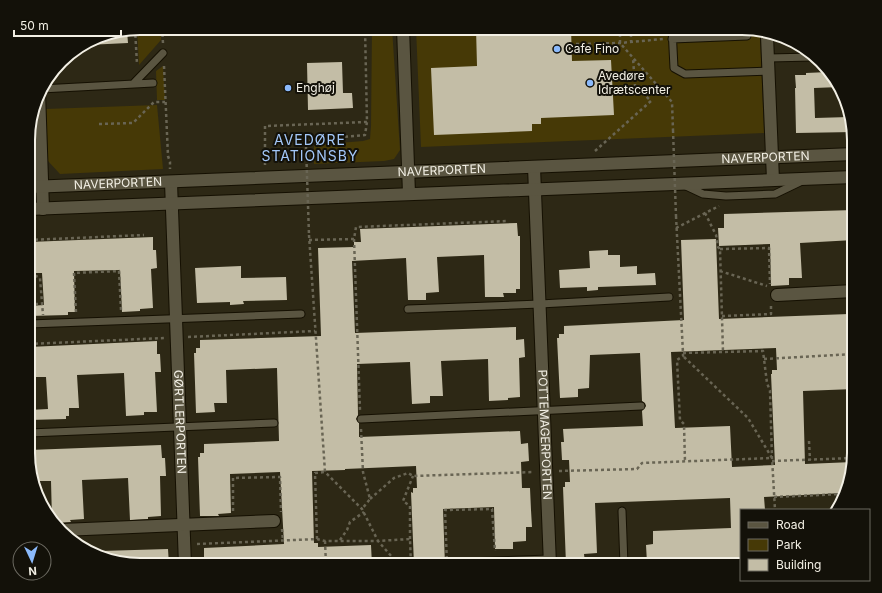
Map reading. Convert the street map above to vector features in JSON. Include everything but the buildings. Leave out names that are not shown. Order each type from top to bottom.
[{"type":"street","points":[[403,35],[409,194]]},
{"type":"street","points":[[767,38],[773,180]]},
{"type":"street","points":[[40,111],[43,209]]},
{"type":"street","name":"NAVERPORTEN","points":[[35,187],[847,154]]},
{"type":"street","name":"POTTEMAGERPORTEN","points":[[534,167],[550,558]]},
{"type":"street","name":"NAVERPORTEN","points":[[35,209],[172,205],[409,194],[847,177]]},
{"type":"street","name":"GØRTLERPORTEN","points":[[171,182],[185,558]]},
{"type":"street","points":[[774,298],[847,292]]},
{"type":"street","points":[[69,530],[279,521]]},
{"type":"lane","points":[[747,36],[672,38],[674,68],[685,74],[769,71]]},
{"type":"lane","points":[[135,82],[163,53]]},
{"type":"lane","points":[[768,58],[806,57]]},
{"type":"lane","points":[[48,88],[135,82],[153,83]]},
{"type":"lane","points":[[682,184],[703,194],[726,196],[775,194],[808,178]]},
{"type":"lane","points":[[408,309],[669,297]]},
{"type":"lane","points":[[35,324],[176,320],[301,314]]},
{"type":"lane","points":[[361,419],[641,406]]},
{"type":"lane","points":[[35,433],[274,423]]},
{"type":"lane","points":[[622,511],[624,558]]},
{"type":"path","points":[[135,35],[135,82]]},
{"type":"path","points":[[162,35],[168,156],[170,162],[171,182]]},
{"type":"path","points":[[364,35],[367,122],[365,135],[312,140],[306,146],[309,240],[325,472],[362,509],[378,541],[393,558]]},
{"type":"path","points":[[620,35],[620,43],[672,102],[676,228],[683,354],[748,418],[772,460]]},
{"type":"path","points":[[631,35],[631,41]]},
{"type":"path","points":[[576,44],[620,43],[658,39]]},
{"type":"path","points":[[579,165],[651,101],[635,86],[633,58]]},
{"type":"path","points":[[99,124],[133,123],[154,102],[165,102]]},
{"type":"path","points":[[266,178],[265,126],[367,122]]},
{"type":"path","points":[[676,228],[724,204]]},
{"type":"path","points":[[705,213],[716,235],[718,247],[720,249],[723,352]]},
{"type":"path","points":[[370,499],[363,472],[354,239],[356,227],[508,221]]},
{"type":"path","points":[[35,240],[144,235]]},
{"type":"path","points":[[309,240],[354,239]]},
{"type":"path","points":[[720,249],[769,248],[770,288],[720,271]]},
{"type":"path","points":[[76,322],[74,273],[119,271],[121,321]]},
{"type":"path","points":[[35,276],[40,278],[43,323]]},
{"type":"path","points":[[722,316],[771,314],[774,298]]},
{"type":"path","points":[[35,304],[42,304]]},
{"type":"path","points":[[685,462],[684,424],[680,420],[677,360],[683,354],[763,351],[767,383],[770,391],[775,509]]},
{"type":"path","points":[[764,359],[847,354]]},
{"type":"path","points":[[809,441],[810,460]]},
{"type":"path","points":[[362,509],[370,499],[394,478],[408,473],[413,476],[546,472],[637,468],[642,463],[847,458]]},
{"type":"path","points":[[317,539],[315,473],[325,472]]},
{"type":"path","points":[[234,522],[233,478],[280,476],[279,521],[283,540]]},
{"type":"path","points":[[410,558],[410,506],[403,501],[413,476]]},
{"type":"path","points":[[774,497],[838,494]]},
{"type":"path","points":[[447,558],[445,510],[492,509],[495,558]]},
{"type":"path","points":[[340,540],[348,530],[350,522],[364,512]]},
{"type":"path","points":[[184,544],[317,539],[325,541],[378,541],[410,539]]},
{"type":"path","points":[[325,541],[326,558]]},
{"type":"green space","points":[[137,35],[161,35],[161,40],[139,65]]},
{"type":"green space","points":[[372,35],[392,35],[400,150],[394,159],[384,161],[314,164],[314,145],[363,141],[370,139]]},
{"type":"green space","name":"Avedøre Idrætscenter","points":[[416,35],[749,35],[760,37],[764,133],[421,147]]},
{"type":"green space","points":[[163,66],[165,100],[157,100],[156,71]]},
{"type":"green space","points":[[157,105],[163,169],[60,174],[48,161],[46,109]]},
{"type":"place","name":"Cafe Fino","points":[[557,49]]},
{"type":"place","name":"Avedøre Idrætscenter","points":[[590,83]]},
{"type":"place","name":"Enghøj","points":[[288,88]]},
{"type":"district","name":"AVEDØRE STATIONSBY","points":[[310,148]]}]
